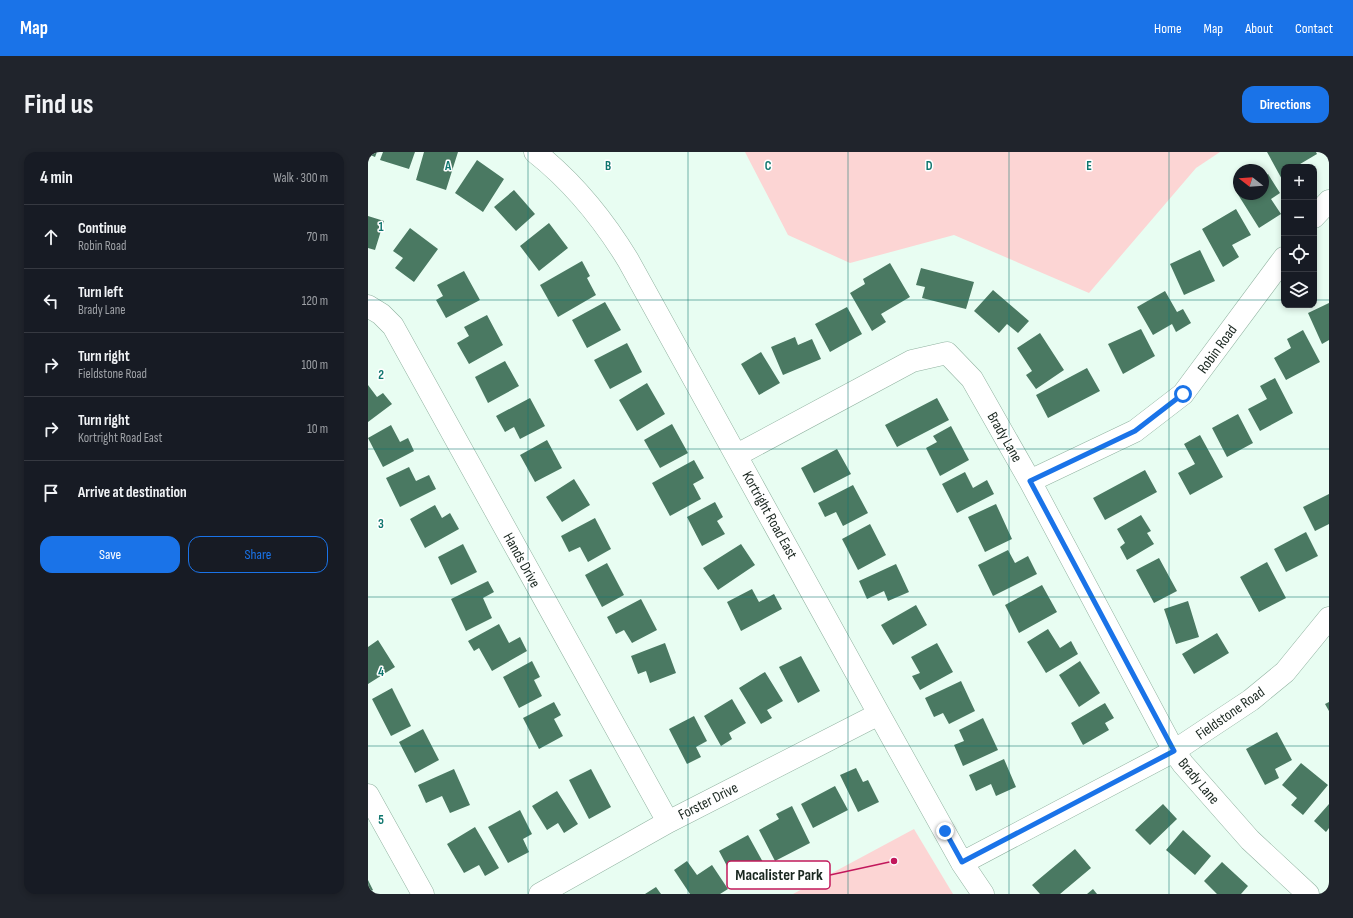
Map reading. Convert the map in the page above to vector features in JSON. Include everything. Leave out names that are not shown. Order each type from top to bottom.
[{"type":"street","name":"Kortright Road East","points":[[535,152],[550,164],[610,229],[737,454],[879,714],[962,862],[983,894]]},
{"type":"street","points":[[1317,214],[1329,201]]},
{"type":"street","name":"Robin Road","points":[[1030,481],[1135,431],[1183,394],[1281,262]]},
{"type":"street","name":"Hands Drive","points":[[368,306],[381,314],[393,326],[668,822]]},
{"type":"street","name":"Brady Lane","points":[[737,454],[912,361],[947,353],[972,380],[1030,481],[1174,751],[1183,764],[1250,840],[1308,894]]},
{"type":"street","name":"Fieldstone Road","points":[[962,862],[1174,751],[1251,700],[1285,672],[1329,618]]},
{"type":"street","name":"Forster Drive","points":[[540,894],[668,822],[879,714]]},
{"type":"street","points":[[368,795],[423,894]]},
{"type":"shaded area","points":[[745,152],[1220,152],[1196,168],[1089,293],[954,235],[850,263],[788,235]]},
{"type":"shaded area","points":[[914,829],[953,894],[793,894]]},
{"type":"building","points":[[368,152],[377,152],[375,157],[368,154]]},
{"type":"building","points":[[383,152],[415,152],[409,169],[380,160]]},
{"type":"building","points":[[424,152],[458,152],[446,190],[416,180]]},
{"type":"building","points":[[1267,152],[1316,152],[1317,154],[1300,164],[1281,164],[1281,178]]},
{"type":"building","points":[[477,160],[504,179],[483,212],[455,193]]},
{"type":"building","points":[[1269,176],[1280,193],[1271,199],[1281,214],[1259,228],[1241,200],[1269,200]]},
{"type":"building","points":[[514,190],[535,214],[516,231],[494,207]]},
{"type":"building","points":[[1236,209],[1251,235],[1232,245],[1239,257],[1223,267],[1202,229]]},
{"type":"building","points":[[368,216],[384,221],[375,250],[368,248]]},
{"type":"building","points":[[549,223],[568,248],[539,271],[520,246]]},
{"type":"building","points":[[410,228],[438,249],[414,282],[395,268],[403,258],[393,251]]},
{"type":"building","points":[[1200,250],[1215,281],[1184,295],[1170,264]]},
{"type":"building","points":[[582,261],[590,276],[587,278],[596,295],[558,317],[540,285]]},
{"type":"building","points":[[890,263],[910,297],[881,314],[886,322],[872,331],[850,293],[865,284],[863,279]]},
{"type":"building","points":[[921,268],[974,282],[966,309],[922,298],[925,287],[916,285]]},
{"type":"building","points":[[464,271],[480,300],[446,318],[436,300],[443,296],[437,285]]},
{"type":"building","points":[[993,290],[1029,321],[1018,333],[1007,324],[999,333],[974,311]]},
{"type":"building","points":[[1165,291],[1177,312],[1183,309],[1191,323],[1176,332],[1172,324],[1153,335],[1137,307]]},
{"type":"building","points":[[605,302],[621,330],[587,348],[572,320]]},
{"type":"building","points":[[1329,303],[1329,340],[1322,344],[1308,313]]},
{"type":"building","points":[[847,307],[862,334],[830,352],[815,324]]},
{"type":"building","points":[[487,315],[503,345],[469,364],[457,343],[469,336],[464,327]]},
{"type":"building","points":[[1141,329],[1155,356],[1123,374],[1108,344]]},
{"type":"building","points":[[1303,330],[1320,362],[1286,380],[1274,358],[1291,348],[1287,339]]},
{"type":"building","points":[[1040,333],[1064,370],[1036,389],[1026,375],[1032,371],[1017,348]]},
{"type":"building","points":[[795,337],[798,345],[812,339],[821,359],[783,375],[771,347]]},
{"type":"building","points":[[627,343],[642,372],[610,389],[594,360]]},
{"type":"building","points":[[761,352],[780,383],[759,395],[741,364]]},
{"type":"building","points":[[505,361],[519,386],[488,403],[475,377]]},
{"type":"building","points":[[1087,368],[1100,391],[1048,418],[1036,395]]},
{"type":"building","points":[[1275,378],[1293,413],[1260,431],[1248,409],[1267,399],[1260,386]]},
{"type":"building","points":[[647,383],[665,414],[637,431],[619,400]]},
{"type":"building","points":[[368,385],[377,397],[383,393],[392,404],[368,422]]},
{"type":"building","points":[[530,398],[545,426],[520,439],[514,427],[505,432],[496,416]]},
{"type":"building","points":[[937,398],[949,420],[897,447],[885,425]]},
{"type":"building","points":[[1238,414],[1253,443],[1227,457],[1212,428]]},
{"type":"building","points":[[672,424],[688,453],[660,468],[644,440]]},
{"type":"building","points":[[391,425],[400,442],[408,438],[414,451],[383,467],[368,438]]},
{"type":"building","points":[[951,426],[969,460],[940,476],[926,448],[937,442],[933,436]]},
{"type":"building","points":[[1200,435],[1223,477],[1190,495],[1178,473],[1195,464],[1184,444]]},
{"type":"building","points":[[547,440],[562,468],[535,482],[520,455]]},
{"type":"building","points":[[837,449],[851,474],[814,493],[801,468]]},
{"type":"building","points":[[694,460],[704,478],[693,484],[701,499],[670,516],[652,483]]},
{"type":"building","points":[[409,467],[416,481],[429,475],[436,489],[400,507],[386,478]]},
{"type":"building","points":[[1145,470],[1157,492],[1105,520],[1093,498]]},
{"type":"building","points":[[965,472],[973,488],[987,480],[994,494],[957,513],[942,484]]},
{"type":"building","points":[[574,479],[590,505],[562,522],[546,497]]},
{"type":"building","points":[[853,485],[868,513],[843,526],[836,512],[825,517],[818,503]]},
{"type":"building","points":[[1329,494],[1329,524],[1315,531],[1303,507]]},
{"type":"building","points":[[715,502],[723,517],[717,521],[725,534],[702,546],[687,517]]},
{"type":"building","points":[[996,504],[1012,539],[985,552],[968,517]]},
{"type":"building","points":[[435,505],[442,518],[450,513],[459,529],[425,548],[410,519]]},
{"type":"building","points":[[1141,515],[1151,531],[1147,533],[1154,544],[1127,560],[1120,547],[1125,543],[1117,529]]},
{"type":"building","points":[[595,518],[611,549],[588,562],[580,547],[569,552],[561,536]]},
{"type":"building","points":[[870,524],[886,555],[858,570],[842,539]]},
{"type":"building","points":[[1306,532],[1318,556],[1286,572],[1274,549]]},
{"type":"building","points":[[463,544],[477,572],[451,585],[438,557]]},
{"type":"building","points":[[741,544],[755,565],[718,590],[703,568]]},
{"type":"building","points":[[1008,550],[1015,563],[1028,556],[1037,574],[993,596],[978,565]]},
{"type":"building","points":[[1159,558],[1177,591],[1154,603],[1136,570]]},
{"type":"building","points":[[1267,562],[1286,598],[1259,612],[1240,577]]},
{"type":"building","points":[[607,563],[624,595],[602,607],[585,575]]},
{"type":"building","points":[[896,564],[909,592],[888,601],[884,591],[867,599],[859,581]]},
{"type":"building","points":[[488,581],[494,592],[483,598],[492,618],[466,631],[451,599]]},
{"type":"building","points":[[1042,585],[1057,612],[1019,633],[1005,605]]},
{"type":"building","points":[[752,589],[759,602],[774,594],[782,609],[741,631],[727,602]]},
{"type":"building","points":[[641,599],[657,630],[632,643],[624,630],[616,634],[607,617]]},
{"type":"building","points":[[1188,601],[1199,637],[1176,644],[1164,609]]},
{"type":"building","points":[[916,605],[927,625],[893,645],[881,625]]},
{"type":"building","points":[[499,624],[509,643],[520,637],[527,651],[492,671],[479,648],[474,651],[468,641]]},
{"type":"building","points":[[1048,629],[1060,648],[1071,641],[1078,654],[1046,673],[1027,642]]},
{"type":"building","points":[[1217,633],[1229,653],[1194,674],[1182,654]]},
{"type":"building","points":[[378,640],[395,667],[368,684],[368,647]]},
{"type":"building","points":[[665,643],[676,673],[650,683],[646,671],[638,674],[631,656]]},
{"type":"building","points":[[937,643],[953,672],[920,690],[912,676],[920,673],[911,657]]},
{"type":"building","points":[[801,656],[820,691],[798,703],[779,667]]},
{"type":"building","points":[[532,661],[540,677],[534,680],[542,696],[519,708],[503,677]]},
{"type":"building","points":[[1080,661],[1100,693],[1079,707],[1059,675]]},
{"type":"building","points":[[765,672],[783,701],[767,710],[772,718],[761,724],[739,688]]},
{"type":"building","points":[[961,681],[975,711],[949,724],[943,713],[934,717],[925,698]]},
{"type":"building","points":[[392,688],[411,726],[391,736],[372,699]]},
{"type":"building","points":[[732,699],[746,723],[729,733],[732,739],[721,746],[704,716]]},
{"type":"building","points":[[554,702],[561,715],[554,719],[563,736],[539,749],[523,718]]},
{"type":"building","points":[[1329,702],[1329,711],[1325,704]]},
{"type":"building","points":[[1105,703],[1114,718],[1105,723],[1109,730],[1083,745],[1071,723]]},
{"type":"building","points":[[694,716],[707,741],[696,747],[701,757],[687,764],[669,729]]},
{"type":"building","points":[[983,718],[998,750],[963,766],[954,745],[964,741],[959,730]]},
{"type":"building","points":[[423,729],[439,760],[415,773],[399,742]]},
{"type":"building","points":[[1277,732],[1292,760],[1275,769],[1279,778],[1265,785],[1246,749]]},
{"type":"building","points":[[1004,759],[1016,787],[996,796],[991,784],[976,791],[969,775]]},
{"type":"building","points":[[1301,763],[1328,785],[1303,815],[1291,805],[1297,798],[1282,785]]},
{"type":"building","points":[[856,768],[863,782],[868,780],[879,802],[858,812],[840,775]]},
{"type":"building","points":[[454,769],[470,805],[450,813],[442,796],[426,803],[418,785]]},
{"type":"building","points":[[591,769],[611,807],[589,819],[569,780]]},
{"type":"building","points":[[835,786],[848,810],[813,828],[801,804]]},
{"type":"building","points":[[557,791],[578,824],[564,833],[558,823],[547,830],[532,806]]},
{"type":"building","points":[[1163,804],[1177,819],[1150,845],[1135,830]]},
{"type":"building","points":[[1329,804],[1329,828],[1326,832],[1314,821]]},
{"type":"building","points":[[792,806],[810,843],[775,861],[759,830],[779,819],[776,814]]},
{"type":"building","points":[[520,810],[532,834],[523,839],[529,852],[508,863],[488,827]]},
{"type":"building","points":[[475,827],[499,868],[485,876],[479,865],[464,873],[447,844]]},
{"type":"building","points":[[1183,830],[1211,856],[1195,875],[1166,850]]},
{"type":"building","points":[[748,835],[764,864],[735,881],[719,851]]},
{"type":"building","points":[[1075,849],[1091,868],[1060,894],[1040,894],[1032,885]]},
{"type":"building","points":[[687,861],[697,875],[712,865],[728,889],[720,894],[690,894],[674,870]]},
{"type":"building","points":[[1222,862],[1248,886],[1241,894],[1217,894],[1204,881]]},
{"type":"building","points":[[368,880],[373,890],[368,893]]},
{"type":"building","points":[[656,887],[661,894],[645,894]]},
{"type":"building","points":[[1093,889],[1097,894],[1087,894]]},
{"type":"place","name":"Macalister Park","points":[[894,861]]},
{"type":"route","points":[[945,831],[962,862],[1174,751],[1030,481],[1135,431],[1183,394]]}]
